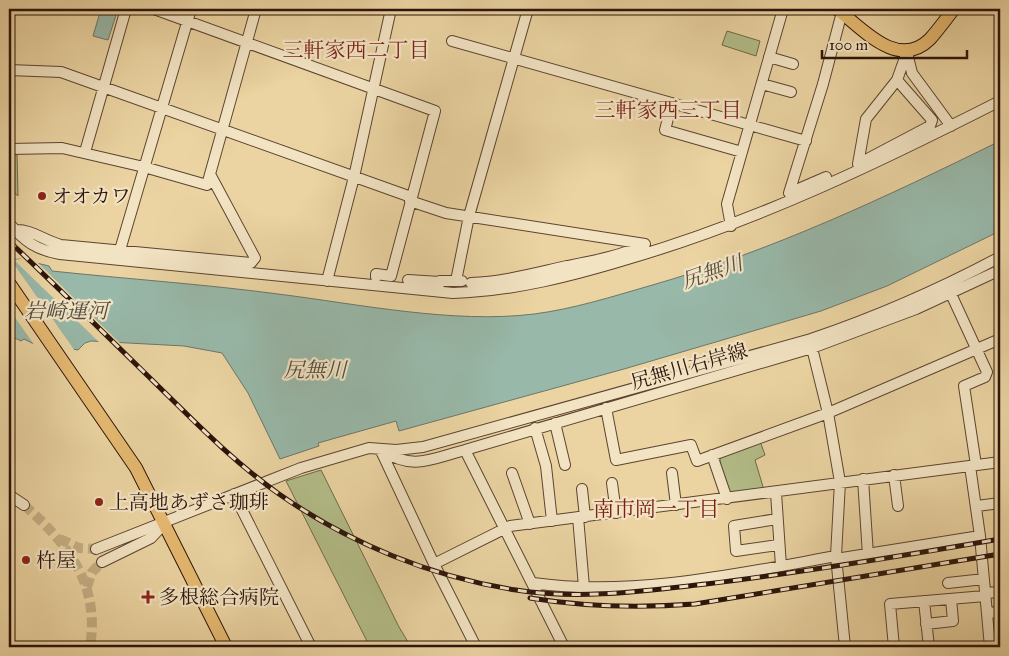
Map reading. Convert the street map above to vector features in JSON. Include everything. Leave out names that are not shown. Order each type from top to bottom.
[{"type":"main road","points":[[840,11],[883,45],[899,52],[907,52],[916,49],[929,40],[954,9]]},
{"type":"main road","points":[[9,283],[136,468],[226,647]]},
{"type":"street","points":[[85,152],[126,9]]},
{"type":"street","points":[[154,9],[435,111],[391,281]]},
{"type":"street","points":[[120,250],[191,9]]},
{"type":"street","points":[[9,149],[62,148],[85,152],[207,185],[256,9]]},
{"type":"street","points":[[327,280],[354,177],[391,9]]},
{"type":"street","points":[[456,281],[469,216],[528,9]]},
{"type":"street","points":[[731,226],[728,204],[783,9]]},
{"type":"street","points":[[826,177],[789,193],[823,84],[840,11]]},
{"type":"street","points":[[452,41],[806,141]]},
{"type":"street","points":[[860,167],[866,120],[897,80],[907,52]]},
{"type":"street","points":[[907,52],[912,73],[951,126]]},
{"type":"street","points":[[769,57],[793,64]]},
{"type":"street","points":[[9,70],[61,72],[162,110],[354,177],[446,213],[646,244],[630,252],[576,265],[511,278],[471,283],[456,281],[440,283],[408,280],[327,280],[60,254],[32,246],[12,227]]},
{"type":"street","points":[[860,167],[930,126],[932,120],[897,80]]},
{"type":"street","points":[[762,84],[790,92]]},
{"type":"street","points":[[376,277],[376,274],[391,281],[470,292],[546,282],[576,275],[689,241],[731,226],[951,126],[1000,101]]},
{"type":"street","points":[[672,103],[665,130],[742,152]]},
{"type":"street","points":[[12,227],[26,230],[40,238],[62,245],[250,263],[255,258],[210,174]]},
{"type":"street","name":"尻無川右岸線","points":[[164,524],[234,494],[330,459],[369,448],[380,450],[412,449],[743,360],[811,339],[844,328],[961,278],[1000,257]]},
{"type":"street","name":"尻無川右岸線","points":[[380,450],[394,458],[408,462],[422,462],[465,450],[812,348],[951,294],[1000,270]]},
{"type":"street","points":[[951,294],[987,372],[985,377],[964,386],[990,647]]},
{"type":"street","points":[[606,408],[616,460],[691,446],[696,461],[828,413],[1000,339]]},
{"type":"street","points":[[812,348],[828,413],[840,482],[836,557],[845,647]]},
{"type":"street","points":[[555,423],[565,465]]},
{"type":"street","points":[[535,428],[546,466],[552,521]]},
{"type":"street","points":[[380,450],[476,647]]},
{"type":"street","points":[[465,450],[506,528],[564,647]]},
{"type":"street","points":[[712,455],[727,499]]},
{"type":"street","points":[[434,564],[506,528],[1000,462]]},
{"type":"street","points":[[512,473],[530,524]]},
{"type":"street","points":[[672,473],[676,505]]},
{"type":"street","points":[[894,475],[898,506]]},
{"type":"street","points":[[863,479],[868,555]]},
{"type":"street","points":[[612,483],[616,513]]},
{"type":"street","points":[[582,489],[581,517],[584,587]]},
{"type":"street","points":[[776,492],[778,545],[781,566]]},
{"type":"street","points":[[234,494],[311,647]]},
{"type":"street","points":[[9,495],[24,505]]},
{"type":"street","points":[[976,506],[1000,502]]},
{"type":"street","points":[[777,519],[734,526],[736,550],[778,545]]},
{"type":"street","points":[[96,549],[146,528],[164,524]]},
{"type":"street","points":[[102,562],[151,538],[164,524]]},
{"type":"street","points":[[533,583],[584,587],[694,580],[836,557],[868,555],[980,536]]},
{"type":"street","points":[[948,583],[984,579]]},
{"type":"street","points":[[894,647],[890,604],[951,599],[1000,592]]},
{"type":"street","points":[[926,624],[953,621],[951,599]]},
{"type":"street","points":[[924,601],[929,647]]},
{"type":"street","points":[[987,613],[1000,612]]},
{"type":"green space","points":[[727,31],[760,41],[756,56],[722,45]]},
{"type":"green space","points":[[17,152],[18,196],[9,188],[9,153]]},
{"type":"green space","points":[[760,441],[765,455],[755,460],[764,490],[734,495],[727,488],[722,477],[721,456]]},
{"type":"green space","points":[[321,470],[399,627],[411,647],[370,647],[286,481]]},
{"type":"water","points":[[101,9],[118,9],[108,40],[93,36]]},
{"type":"water","name":"尻無川","points":[[1000,141],[1000,231],[887,286],[821,311],[624,369],[399,431],[396,421],[318,443],[319,446],[280,459],[248,393],[222,353],[184,346],[91,341],[85,343],[78,350],[32,343],[24,339],[21,341],[9,335],[9,260],[20,259],[49,266],[52,271],[250,290],[406,312],[439,315],[503,316],[534,314],[563,309],[695,272],[784,240],[871,202]]},
{"type":"pier","points":[[26,258],[35,260],[122,345],[101,344],[14,260]]},
{"type":"pier","points":[[9,260],[11,260],[75,351],[35,346],[9,309]]},
{"type":"tunnel","points":[[24,505],[55,535],[78,567],[90,604],[92,624],[90,647]]},
{"type":"tunnel","points":[[60,539],[79,548],[96,549]]},
{"type":"tunnel","points":[[87,587],[92,572],[102,562]]},
{"type":"railway","points":[[9,241],[212,438],[261,481],[306,512],[334,528],[392,556],[422,567],[484,584],[540,593],[635,592],[780,574],[1000,539]]},
{"type":"railway","points":[[530,598],[612,606],[695,604],[1000,554]]},
{"type":"place","name":"オオカワ","points":[[42,196]]},
{"type":"place","name":"上高地あずさ珈琲","points":[[99,502]]},
{"type":"place","name":"杵屋","points":[[26,560]]},
{"type":"place","name":"多根総合病院","points":[[148,597]]},
{"type":"district","name":"三軒家西二丁目","points":[[356,50]]},
{"type":"district","name":"三軒家西三丁目","points":[[668,110]]},
{"type":"district","name":"南市岡一丁目","points":[[656,509]]},
{"type":"water label","name":"岩崎運河","points":[[66,311]]}]
